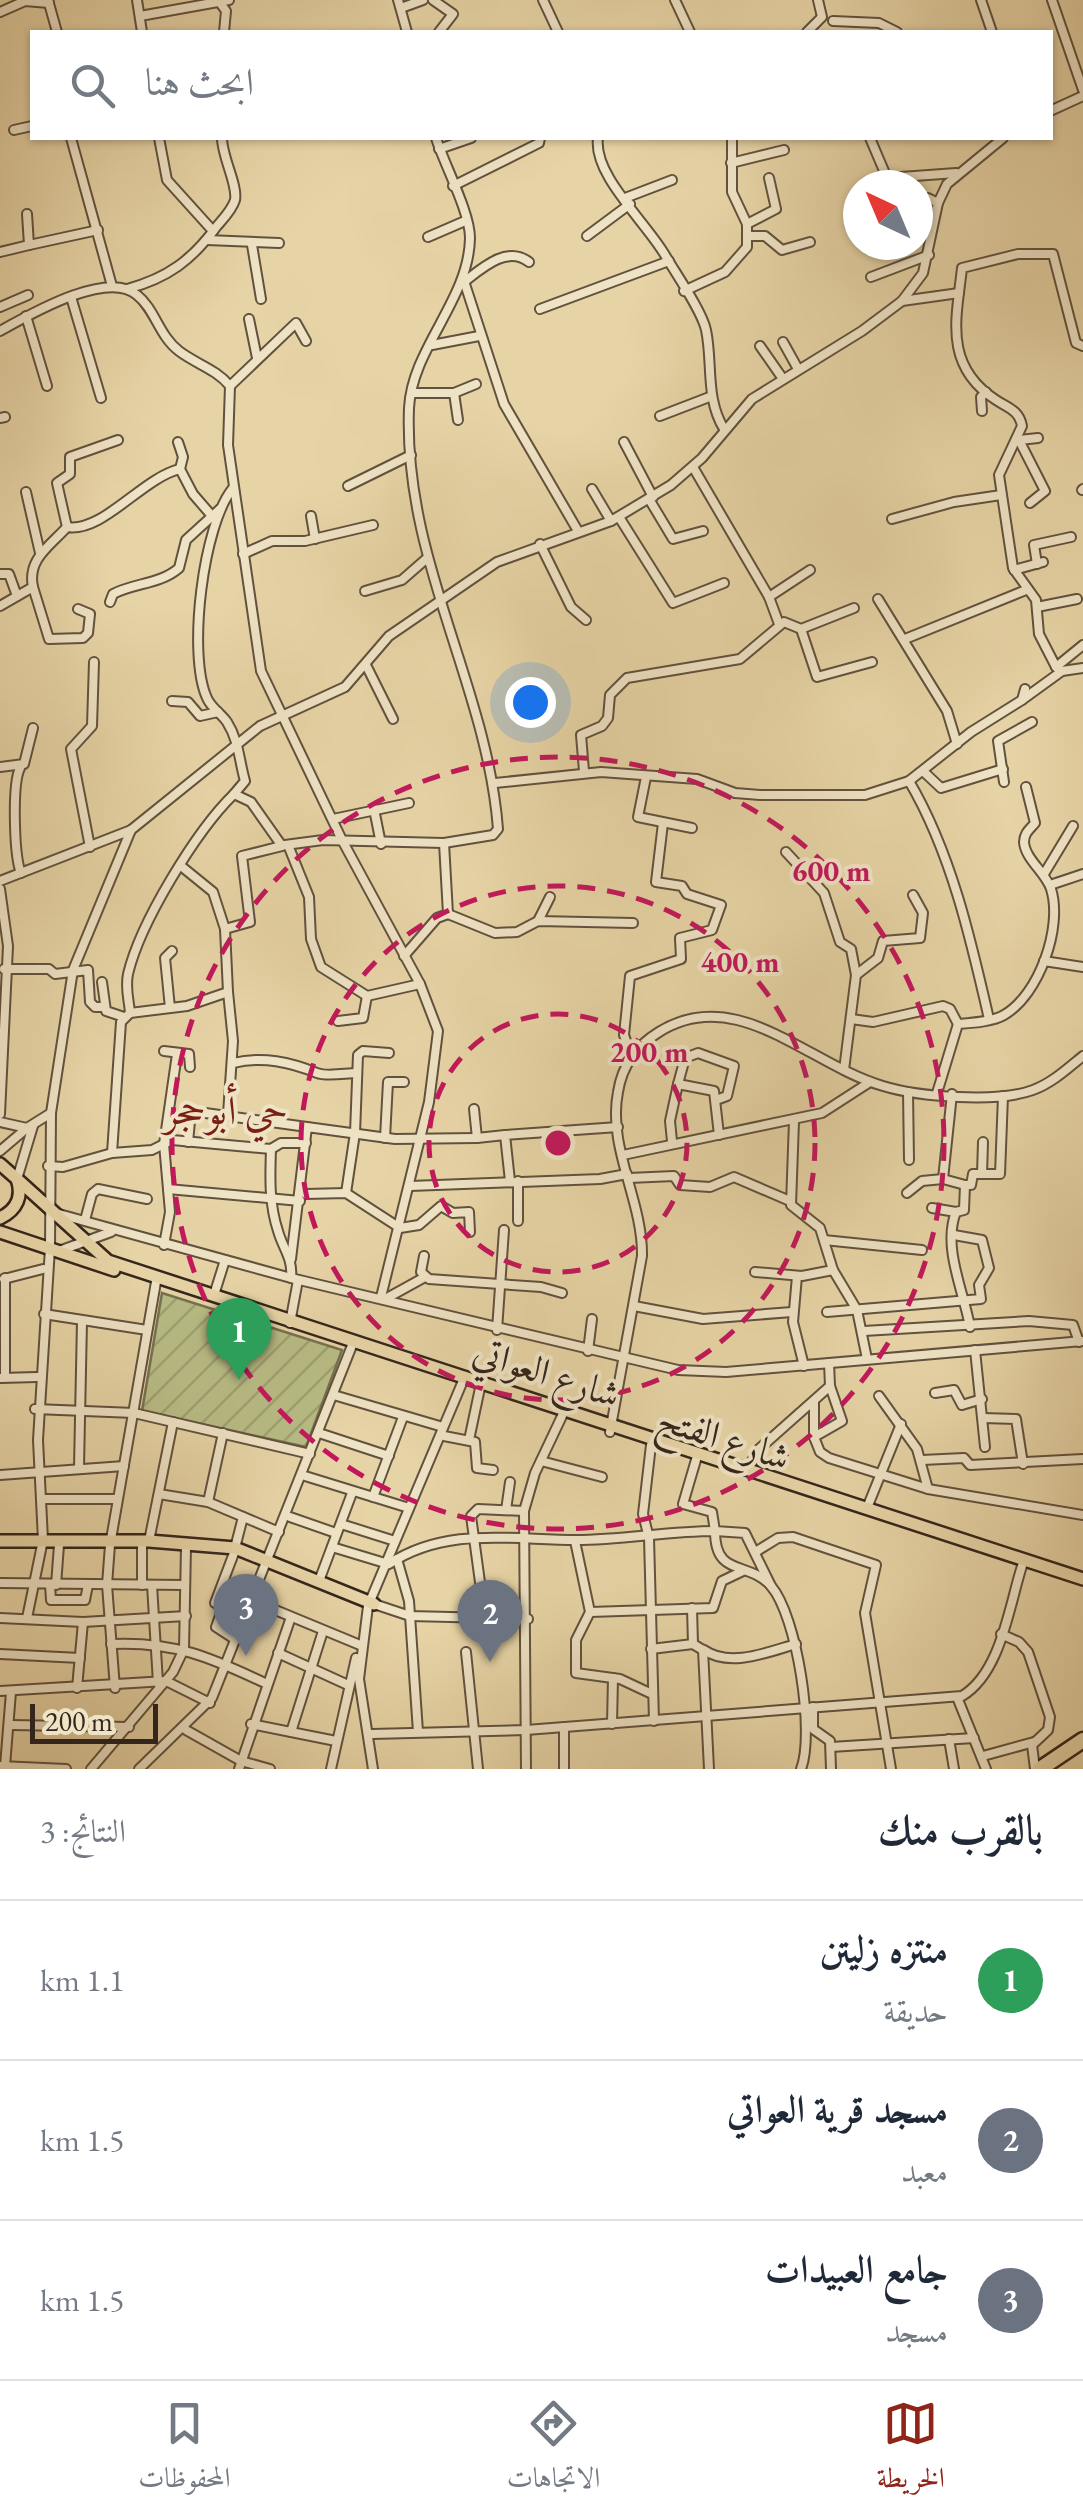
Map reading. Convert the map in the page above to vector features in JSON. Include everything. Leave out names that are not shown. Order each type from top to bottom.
[{"type":"highway","points":[[1037,1769],[1083,1740]]},
{"type":"highway","points":[[1054,1769],[1083,1750]]},
{"type":"main road","name":"شارع العواتي","points":[[0,1164],[108,1260],[355,1346],[748,1469],[1077,1580]]},
{"type":"main road","points":[[0,1218],[18,1202],[17,1178]]},
{"type":"main road","points":[[2,1231],[355,1346]]},
{"type":"main road","name":"شارع الفتح","points":[[466,1379],[480,1388],[562,1416],[697,1456],[1022,1566],[1077,1580]]},
{"type":"main road","points":[[0,1542],[110,1542]]},
{"type":"main road","points":[[41,1544],[146,1543],[235,1550],[373,1606]]},
{"type":"main road","points":[[146,1543],[235,1550]]},
{"type":"main road","points":[[269,1564],[373,1606]]},
{"type":"street","points":[[0,12],[25,0],[48,2],[56,30]]},
{"type":"street","points":[[137,0],[142,30]]},
{"type":"street","points":[[140,16],[229,0]]},
{"type":"street","points":[[406,30],[399,4],[424,0]]},
{"type":"street","points":[[433,0],[452,12],[440,30]]},
{"type":"street","points":[[543,0],[557,30]]},
{"type":"street","points":[[674,0],[689,30]]},
{"type":"street","points":[[809,30],[822,17],[818,0]]},
{"type":"street","points":[[981,0],[991,30]]},
{"type":"street","points":[[1052,0],[1083,93],[1053,109]]},
{"type":"street","points":[[218,1],[227,16],[224,30]]},
{"type":"street","points":[[833,21],[879,23],[893,30]]},
{"type":"street","points":[[14,130],[30,126]]},
{"type":"street","points":[[71,140],[112,286]]},
{"type":"street","points":[[159,140],[167,180],[213,231]]},
{"type":"street","points":[[127,289],[176,270],[207,240],[235,198],[222,157],[222,140]]},
{"type":"street","points":[[225,930],[250,922],[242,856],[285,845],[342,840],[444,843],[497,833],[495,783],[426,559],[411,456],[412,393],[462,283],[470,237],[437,140]]},
{"type":"street","points":[[440,149],[465,140]]},
{"type":"street","points":[[453,186],[539,140]]},
{"type":"street","points":[[598,140],[600,165],[668,261],[707,333],[712,396],[724,428]]},
{"type":"street","points":[[684,291],[732,266],[749,236],[732,192],[732,140]]},
{"type":"street","points":[[871,140],[887,178],[956,173]]},
{"type":"street","points":[[933,236],[938,203],[956,173],[999,140]]},
{"type":"street","points":[[731,163],[784,150]]},
{"type":"street","points":[[746,224],[776,210],[769,178]]},
{"type":"street","points":[[587,236],[628,201],[672,180]]},
{"type":"street","points":[[933,200],[938,203]]},
{"type":"street","points":[[28,214],[29,245]]},
{"type":"street","points":[[428,237],[465,221]]},
{"type":"street","points":[[0,252],[98,230]]},
{"type":"street","points":[[749,236],[765,236],[782,250],[810,242]]},
{"type":"street","points":[[207,240],[252,245],[279,243]]},
{"type":"street","points":[[252,245],[261,299]]},
{"type":"street","points":[[1059,669],[1039,634],[1032,593],[1014,570],[1001,495],[1000,468],[1019,440],[1022,426],[1017,413],[986,392],[966,365],[953,329],[963,267],[1028,253],[1052,254],[1076,343],[1083,346]]},
{"type":"street","points":[[462,283],[504,257],[517,255],[529,262]]},
{"type":"street","points":[[871,277],[917,260]]},
{"type":"street","points":[[0,881],[131,830],[238,742],[280,715],[345,687],[389,636],[439,606],[497,562],[615,519],[651,498],[693,468],[752,398],[902,301],[928,260]]},
{"type":"street","points":[[540,309],[668,261]]},
{"type":"street","points":[[462,283],[504,404],[578,531]]},
{"type":"street","points":[[0,331],[71,298],[112,286],[127,289],[144,302],[154,324],[178,351],[230,386]]},
{"type":"street","points":[[902,301],[959,294]]},
{"type":"street","points":[[0,307],[28,295]]},
{"type":"street","points":[[71,298],[100,398]]},
{"type":"street","points":[[26,316],[46,386]]},
{"type":"street","points":[[1070,320],[1083,316]]},
{"type":"street","points":[[248,319],[256,358]]},
{"type":"street","points":[[306,340],[296,323],[230,386],[226,428],[254,648],[280,715],[436,1018],[438,1038],[420,1140],[384,1298]]},
{"type":"street","points":[[432,345],[479,336]]},
{"type":"street","points":[[783,342],[798,370]]},
{"type":"street","points":[[760,346],[783,379]]},
{"type":"street","points":[[412,393],[454,392],[476,384]]},
{"type":"street","points":[[454,392],[458,420]]},
{"type":"street","points":[[982,411],[981,396],[986,392]]},
{"type":"street","points":[[660,416],[712,396]]},
{"type":"street","points":[[1019,440],[1038,438]]},
{"type":"street","points":[[67,527],[57,483],[70,474],[70,457],[118,440]]},
{"type":"street","points":[[1019,440],[1045,491],[1030,503]]},
{"type":"street","points":[[178,442],[184,457],[180,469],[193,494],[216,512]]},
{"type":"street","points":[[624,442],[673,539],[703,531]]},
{"type":"street","points":[[348,486],[411,456]]},
{"type":"street","points":[[693,468],[769,598],[779,624]]},
{"type":"street","points":[[78,609],[90,614],[88,633],[83,638],[48,639],[33,587],[32,574],[40,553],[67,527],[88,525],[149,481],[180,469]]},
{"type":"street","points":[[110,602],[112,594],[162,579],[180,568],[183,544],[216,512],[232,488]]},
{"type":"street","points":[[592,489],[672,602],[724,582]]},
{"type":"street","points":[[26,492],[40,553]]},
{"type":"street","points":[[892,519],[954,502],[1001,495]]},
{"type":"street","points":[[112,1153],[119,1028],[127,1015],[127,983],[134,957],[182,866],[246,780],[238,742],[206,696],[197,635],[205,561],[216,512]]},
{"type":"street","points":[[311,516],[315,539]]},
{"type":"street","points":[[243,554],[272,541],[315,539],[374,525]]},
{"type":"street","points":[[1014,570],[1040,563],[1034,545],[1070,537]]},
{"type":"street","points":[[540,544],[571,608],[586,620]]},
{"type":"street","points":[[365,591],[402,580],[426,559]]},
{"type":"street","points":[[769,598],[810,570]]},
{"type":"street","points":[[0,574],[9,574],[17,596]]},
{"type":"street","points":[[0,606],[33,587]]},
{"type":"street","points":[[905,639],[1026,590]]},
{"type":"street","points":[[878,599],[947,711],[956,744]]},
{"type":"street","points":[[1037,606],[1077,599]]},
{"type":"street","points":[[801,629],[854,608]]},
{"type":"street","points":[[584,772],[581,735],[607,720],[610,695],[622,681],[740,659],[779,624],[790,623],[801,629],[817,677],[872,662]]},
{"type":"street","points":[[495,783],[584,772],[697,779],[760,795],[850,796],[909,781],[924,772],[956,744],[1022,700],[1083,645]]},
{"type":"street","points":[[90,848],[71,750],[92,726],[94,662]]},
{"type":"street","points":[[366,664],[393,720]]},
{"type":"street","points":[[1059,669],[1083,668]]},
{"type":"street","points":[[1022,700],[1025,689]]},
{"type":"street","points":[[172,701],[188,702],[200,716],[218,712]]},
{"type":"street","points":[[1004,782],[1000,739],[1032,722]]},
{"type":"street","points":[[21,873],[14,850],[18,821],[14,802],[20,768],[30,754],[32,728]]},
{"type":"street","points":[[0,767],[20,768]]},
{"type":"street","points":[[924,772],[941,788],[1003,770]]},
{"type":"street","points":[[646,777],[638,816],[692,828]]},
{"type":"street","points":[[909,781],[930,821],[971,939],[988,1019]]},
{"type":"street","points":[[958,1024],[988,1019],[1011,1009],[1044,961],[1055,919],[1050,885],[1025,847],[1025,834],[1035,823],[1026,786]]},
{"type":"street","points":[[234,794],[250,802],[285,845],[311,905],[311,940],[322,968],[367,996],[420,984]]},
{"type":"street","points":[[333,819],[408,803]]},
{"type":"street","points":[[374,809],[381,844]]},
{"type":"street","points":[[632,1055],[624,1035],[630,976],[681,958],[680,938],[712,930],[721,905],[686,894],[682,886],[656,882],[663,823]]},
{"type":"street","points":[[1044,874],[1073,826]]},
{"type":"street","points":[[38,1409],[42,1314],[51,1248],[48,1166],[52,1114],[72,970],[131,830]]},
{"type":"street","points":[[444,843],[448,914]]},
{"type":"street","points":[[786,852],[824,893],[840,942],[851,949],[856,975],[844,1070]]},
{"type":"street","points":[[182,866],[218,900],[225,930],[232,1063],[228,1114]]},
{"type":"street","points":[[1050,885],[1083,874]]},
{"type":"street","points":[[0,889],[8,946],[2,969],[0,1118],[30,1127]]},
{"type":"street","points":[[856,975],[878,958],[884,941],[920,938],[924,912],[913,895]]},
{"type":"street","points":[[538,921],[550,897]]},
{"type":"street","points":[[404,956],[437,918],[448,914],[495,933],[517,932],[538,921],[632,923]]},
{"type":"street","points":[[170,1008],[165,959],[172,951]]},
{"type":"street","points":[[1044,961],[1083,968]]},
{"type":"street","points":[[2,969],[49,969],[55,974],[88,970],[90,1002],[96,1008],[105,1007]]},
{"type":"street","points":[[102,982],[109,1013],[127,1015],[228,992]]},
{"type":"street","points":[[338,1021],[363,1018],[367,996]]},
{"type":"street","points":[[851,1019],[874,1022],[944,1006],[950,1009],[958,1024],[937,1094]]},
{"type":"street","points":[[611,1429],[643,1242],[618,1127],[617,1095],[632,1055],[668,1026],[696,1016],[723,1016],[752,1023],[870,1082],[908,1092],[1004,1096],[1038,1088],[1083,1056]]},
{"type":"street","points":[[164,1051],[189,1054],[190,1067]]},
{"type":"street","points":[[346,1193],[361,1052],[388,1053]]},
{"type":"street","points":[[672,1141],[670,1121],[678,1070],[685,1058],[698,1053],[734,1066],[727,1096],[716,1100]]},
{"type":"street","points":[[164,1245],[168,1189],[164,1144],[176,1054]]},
{"type":"street","points":[[232,1063],[280,1060],[305,1064],[318,1073],[356,1073]]},
{"type":"street","points":[[385,1138],[388,1083],[404,1082]]},
{"type":"street","points":[[623,1155],[672,1141],[794,1121],[835,1108],[870,1082]]},
{"type":"street","points":[[678,1084],[710,1088],[716,1100],[719,1135]]},
{"type":"street","points":[[908,1092],[909,1160]]},
{"type":"street","points":[[943,1179],[952,1094]]},
{"type":"street","points":[[907,1193],[922,1181],[943,1179],[971,1186],[973,1174],[1001,1172],[1004,1096]]},
{"type":"street","points":[[474,1109],[477,1138]]},
{"type":"street","points":[[188,1142],[188,1113],[228,1114],[420,1140],[618,1127]]},
{"type":"street","points":[[0,1151],[52,1114]]},
{"type":"street","points":[[794,1121],[790,1201],[794,1210],[817,1224],[834,1270],[858,1310],[867,1359]]},
{"type":"street","points":[[17,1178],[30,1127]]},
{"type":"street","points":[[291,1259],[303,1198],[306,1127]]},
{"type":"street","points":[[505,1135],[518,1220]]},
{"type":"street","points":[[48,1166],[63,1168],[112,1153],[138,1152],[164,1144],[188,1142],[271,1150],[281,1143],[306,1142]]},
{"type":"street","points":[[982,1174],[983,1142]]},
{"type":"street","points":[[271,1150],[270,1197],[294,1279],[290,1323]]},
{"type":"street","points":[[410,1186],[674,1176],[680,1185],[704,1188],[734,1176],[790,1201]]},
{"type":"street","points":[[932,1208],[956,1212],[964,1209],[964,1185]]},
{"type":"street","points":[[85,1220],[92,1194],[98,1189],[147,1199]]},
{"type":"street","points":[[168,1189],[303,1198],[346,1193],[400,1228],[419,1225],[444,1206],[453,1212],[470,1213],[470,1232]]},
{"type":"street","points":[[50,1210],[164,1245],[384,1298],[497,1330],[623,1359],[703,1372],[1081,1341],[1078,1328],[1062,1323],[864,1331]]},
{"type":"street","points":[[956,1212],[955,1264],[970,1327]]},
{"type":"street","points":[[497,1330],[504,1230]]},
{"type":"street","points":[[51,1248],[120,1233]]},
{"type":"street","points":[[827,1312],[980,1298],[980,1285],[989,1268],[982,1240],[954,1235]]},
{"type":"street","points":[[824,1240],[922,1250]]},
{"type":"street","points":[[41,1544],[38,1409],[43,1269],[51,1248]]},
{"type":"street","points":[[424,1256],[420,1269],[425,1277]]},
{"type":"street","points":[[214,1295],[225,1260]]},
{"type":"street","points":[[37,1377],[2,1378],[2,1280],[43,1269]]},
{"type":"street","points":[[756,1272],[796,1276],[834,1270]]},
{"type":"street","points":[[796,1276],[792,1312],[804,1366]]},
{"type":"street","points":[[384,1298],[425,1277],[562,1293]]},
{"type":"street","points":[[115,1688],[107,1585],[110,1542],[156,1282]]},
{"type":"street","points":[[634,1306],[703,1319],[792,1312]]},
{"type":"street","points":[[42,1314],[147,1330]]},
{"type":"street","points":[[588,1351],[592,1319]]},
{"type":"street","points":[[78,1468],[82,1321]]},
{"type":"street","points":[[228,1666],[355,1346]]},
{"type":"street","points":[[142,1769],[192,1728],[211,1704],[256,1602],[279,1532],[355,1346]]},
{"type":"street","points":[[975,1350],[985,1446]]},
{"type":"street","points":[[814,1436],[842,1422],[830,1386],[828,1363]]},
{"type":"street","points":[[330,1769],[348,1684],[373,1606],[466,1379]]},
{"type":"street","points":[[748,1469],[759,1449],[830,1386]]},
{"type":"street","points":[[468,1440],[480,1388]]},
{"type":"street","points":[[934,1393],[954,1390],[962,1405],[982,1399]]},
{"type":"street","points":[[337,1396],[468,1440],[476,1444],[477,1468],[493,1470]]},
{"type":"street","points":[[879,1396],[922,1460],[928,1489]]},
{"type":"street","points":[[814,1400],[814,1436],[820,1452],[829,1458],[928,1489],[1083,1514]]},
{"type":"street","points":[[38,1409],[134,1412],[310,1454]]},
{"type":"street","points":[[526,1769],[528,1619],[524,1511],[562,1416]]},
{"type":"street","points":[[373,1498],[403,1417]]},
{"type":"street","points":[[983,1418],[1016,1419],[1024,1464]]},
{"type":"street","points":[[162,1682],[147,1585],[146,1543],[173,1422]]},
{"type":"street","points":[[866,1508],[901,1424]]},
{"type":"street","points":[[418,1732],[410,1616],[390,1562],[395,1540],[444,1431]]},
{"type":"street","points":[[208,1502],[223,1433]]},
{"type":"street","points":[[322,1434],[389,1456]]},
{"type":"street","points":[[651,1445],[643,1514],[649,1538],[654,1721]]},
{"type":"street","points":[[697,1456],[682,1501],[685,1508],[712,1512],[718,1556],[771,1586]]},
{"type":"street","points":[[922,1460],[957,1458],[970,1465],[991,1466],[1083,1459]]},
{"type":"street","points":[[541,1461],[602,1477]]},
{"type":"street","points":[[0,1475],[124,1466]]},
{"type":"street","points":[[27,1618],[41,1544],[37,1470]]},
{"type":"street","points":[[305,1476],[409,1508]]},
{"type":"street","points":[[506,1510],[510,1482]]},
{"type":"street","points":[[319,1581],[352,1493]]},
{"type":"street","points":[[158,1494],[208,1502],[279,1532]]},
{"type":"street","points":[[41,1499],[117,1499]]},
{"type":"street","points":[[485,1620],[472,1536],[474,1512],[524,1511]]},
{"type":"street","points":[[243,1517],[215,1603],[246,1616]]},
{"type":"street","points":[[290,1517],[336,1534]]},
{"type":"street","points":[[341,1524],[395,1540]]},
{"type":"street","points":[[332,1546],[390,1562],[426,1545],[472,1536],[575,1540],[740,1531],[757,1552],[796,1644],[814,1729],[828,1738],[832,1769]]},
{"type":"street","points":[[757,1552],[778,1538],[793,1538],[876,1565],[864,1613],[891,1769]]},
{"type":"street","points":[[575,1540],[590,1612],[576,1640],[576,1673],[613,1678],[652,1694]]},
{"type":"street","points":[[60,1545],[51,1600],[86,1600],[88,1585]]},
{"type":"street","points":[[91,1769],[129,1727],[184,1649],[186,1546]]},
{"type":"street","points":[[372,1734],[526,1730],[881,1706],[957,1697],[979,1684],[1001,1634],[1022,1566]]},
{"type":"street","points":[[590,1612],[716,1607],[720,1584],[743,1571]]},
{"type":"street","points":[[0,1582],[184,1585]]},
{"type":"street","points":[[256,1602],[360,1647]]},
{"type":"street","points":[[373,1606],[410,1616],[528,1619]]},
{"type":"street","points":[[373,1606],[363,1674],[375,1769]]},
{"type":"street","points":[[223,1608],[216,1627],[236,1640]]},
{"type":"street","points":[[692,1608],[694,1644]]},
{"type":"street","points":[[0,1618],[83,1622],[186,1616]]},
{"type":"street","points":[[240,1765],[290,1617]]},
{"type":"street","points":[[77,1688],[83,1622]]},
{"type":"street","points":[[291,1732],[323,1631]]},
{"type":"street","points":[[983,1756],[1034,1742],[1048,1730],[1048,1711],[1028,1652],[1001,1634]]},
{"type":"street","points":[[111,1644],[155,1642],[184,1649],[265,1684]]},
{"type":"street","points":[[650,1649],[694,1644],[712,1656],[744,1658],[796,1644]]},
{"type":"street","points":[[360,1647],[360,1690],[375,1769]]},
{"type":"street","points":[[703,1650],[709,1769]]},
{"type":"street","points":[[466,1652],[478,1769]]},
{"type":"street","points":[[0,1654],[80,1658]]},
{"type":"street","points":[[278,1654],[348,1684]]},
{"type":"street","points":[[612,1724],[613,1678]]},
{"type":"street","points":[[0,1691],[115,1688],[162,1682],[211,1704]]},
{"type":"street","points":[[11,1692],[11,1726],[3,1766],[66,1769]]},
{"type":"street","points":[[957,1697],[986,1769]]},
{"type":"street","points":[[142,1769],[211,1704]]},
{"type":"street","points":[[800,1769],[809,1708]]},
{"type":"street","points":[[251,1724],[336,1741]]},
{"type":"street","points":[[11,1726],[129,1727]]},
{"type":"street","points":[[564,1726],[564,1769]]},
{"type":"street","points":[[99,1728],[112,1745]]},
{"type":"street","points":[[192,1728],[240,1765],[270,1769]]},
{"type":"street","points":[[830,1747],[974,1738]]},
{"type":"street","points":[[949,1739],[954,1769]]},
{"type":"street","points":[[1034,1742],[1030,1751],[1037,1769]]},
{"type":"green space","points":[[162,1293],[342,1350],[306,1447],[142,1411]]},
{"type":"place","name":"منتزه زليتن","points":[[239,1380]]},
{"type":"place","name":"جامع العبيدات","points":[[246,1656]]},
{"type":"place","name":"مسجد قرية العواتي","points":[[490,1662]]},
{"type":"district","name":"حي أبوحجر","points":[[226,1110]]}]
